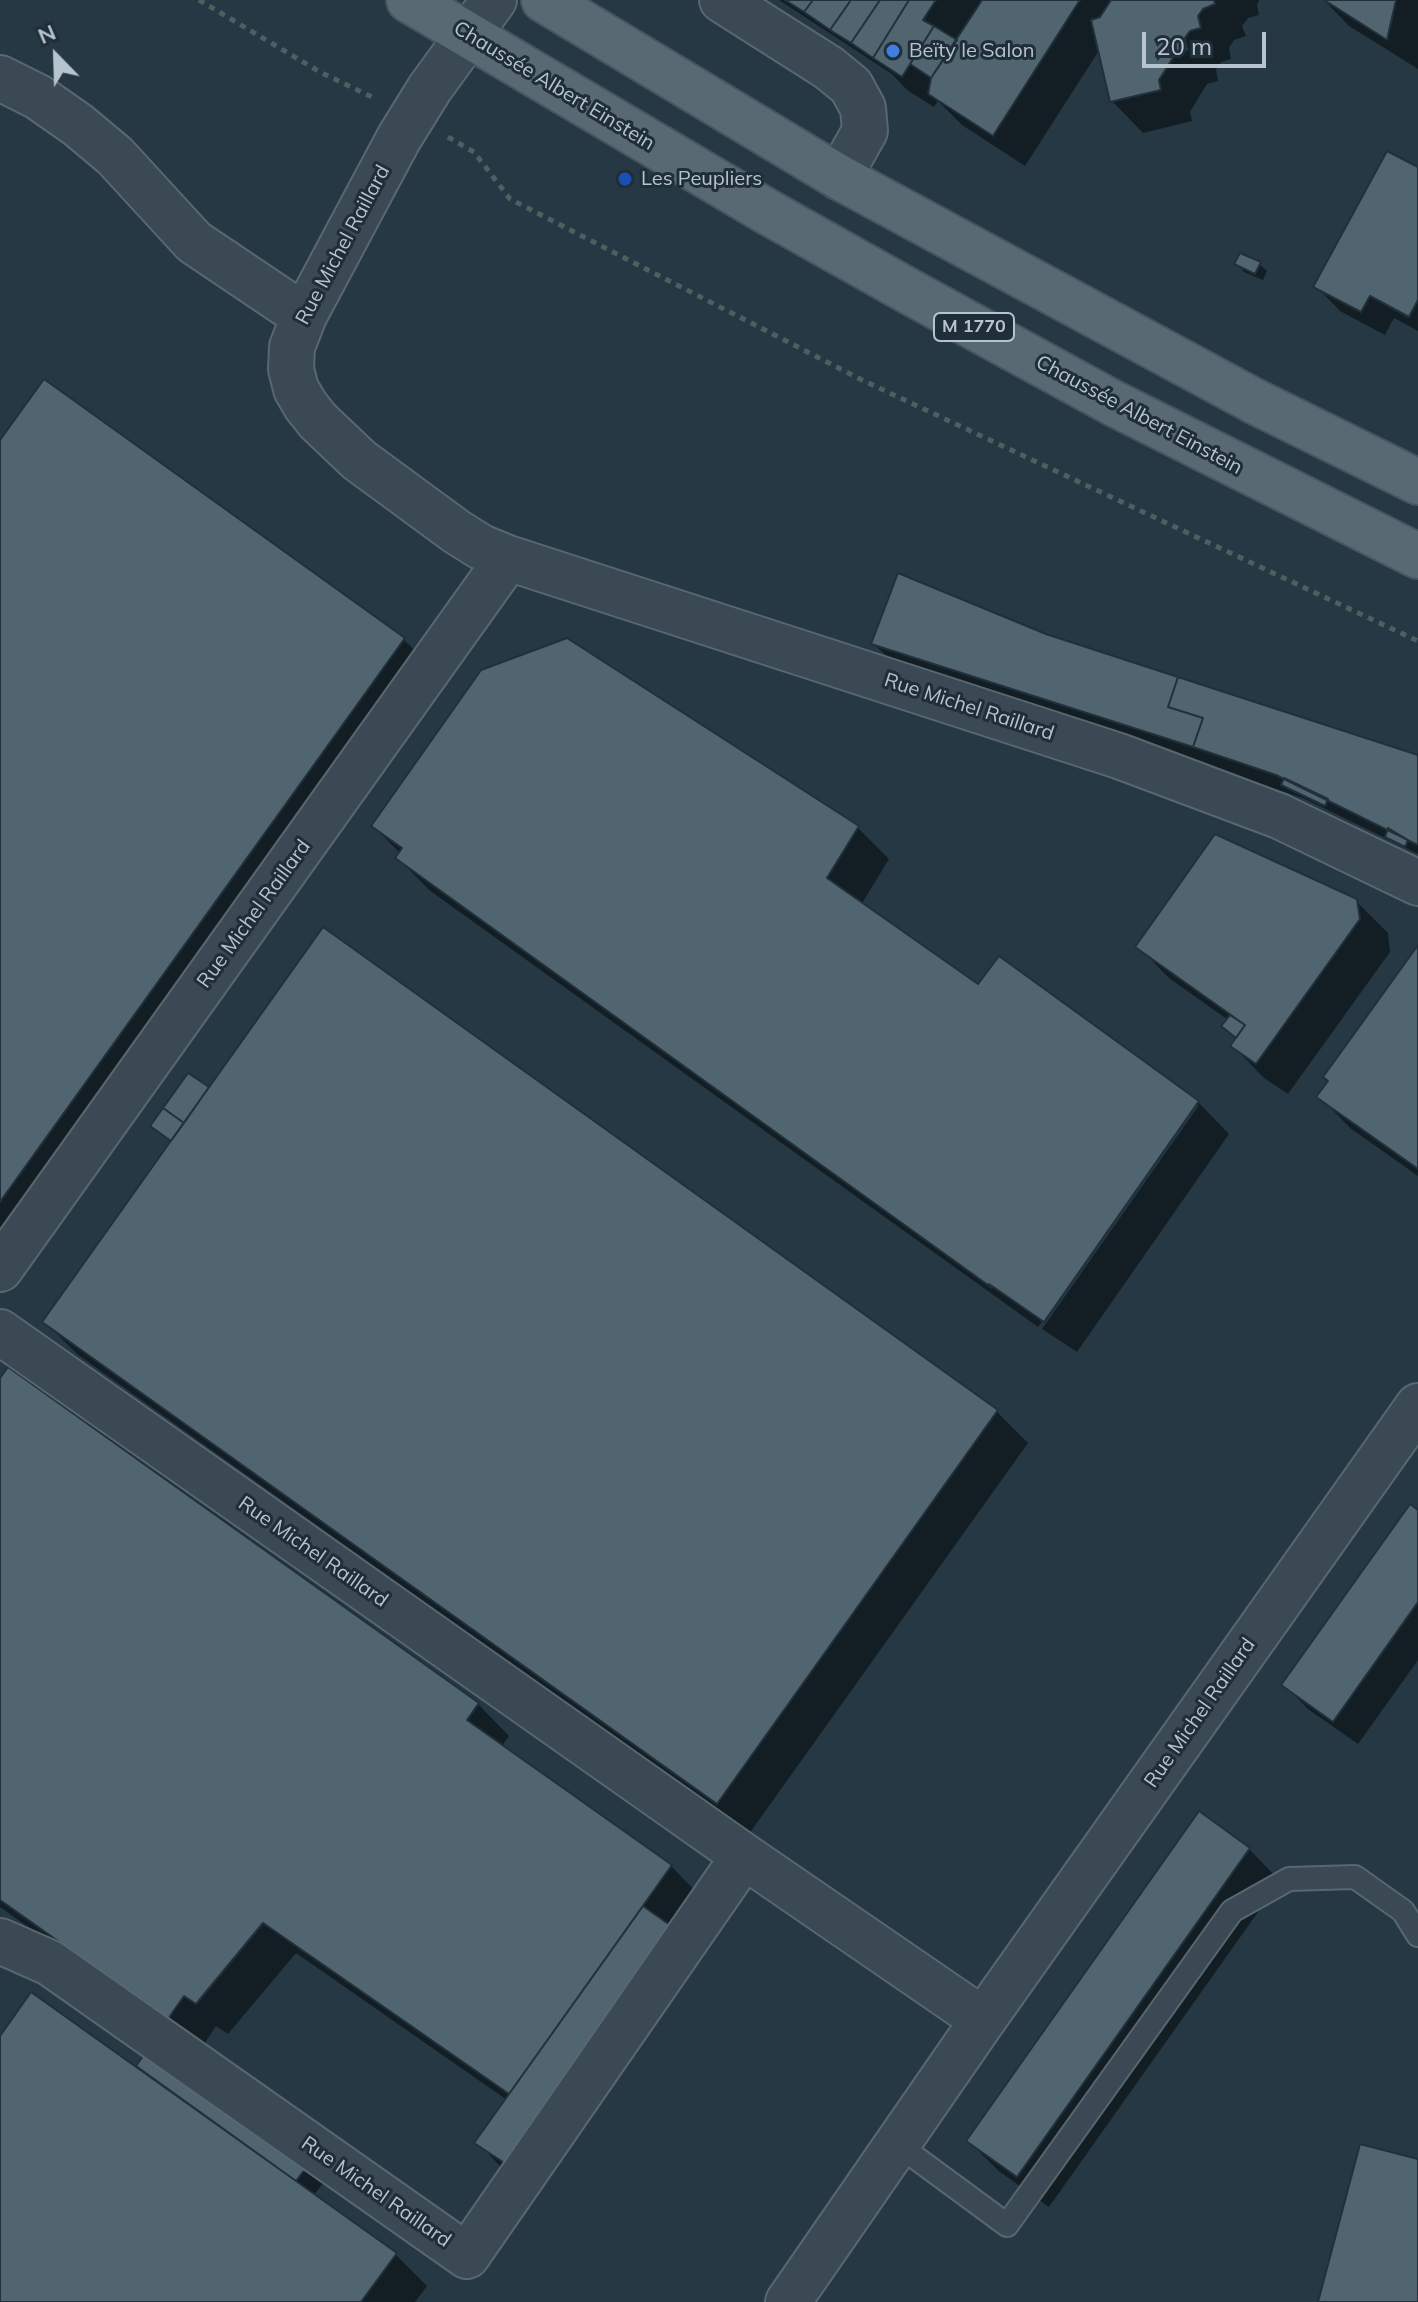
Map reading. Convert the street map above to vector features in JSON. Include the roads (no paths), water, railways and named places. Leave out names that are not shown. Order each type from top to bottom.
[{"type":"main road","name":"Chaussée Albert Einstein","points":[[409,0],[766,211],[1072,381],[1418,556]]},
{"type":"main road","points":[[544,0],[839,177],[1254,401],[1418,482]]},
{"type":"street","name":"Rue Michel Raillard","points":[[494,0],[411,116],[304,316],[292,347],[291,369],[296,389],[318,421],[359,460],[481,547],[1134,761],[1279,816],[1418,883]]},
{"type":"street","points":[[722,0],[829,68],[851,86],[863,108],[865,131],[839,177]]},
{"type":"street","points":[[0,78],[38,97],[78,125],[115,156],[194,242],[304,316]]},
{"type":"street","name":"Rue Michel Raillard","points":[[0,1269],[508,558]]},
{"type":"street","name":"Rue Michel Raillard","points":[[0,1332],[744,1856],[983,2020]]},
{"type":"street","name":"Rue Michel Raillard","points":[[788,2302],[983,2020],[1418,1406]]},
{"type":"street","name":"Rue Michel Raillard","points":[[0,1941],[50,1963],[467,2256],[744,1856]]},
{"type":"lane","points":[[897,2144],[1007,2225],[1232,1911],[1289,1879],[1355,1877],[1403,1911],[1418,1935]]},
{"type":"place","name":"Beïty le Salon","points":[[893,51]]},
{"type":"place","name":"Les Peupliers","points":[[625,179]]}]
